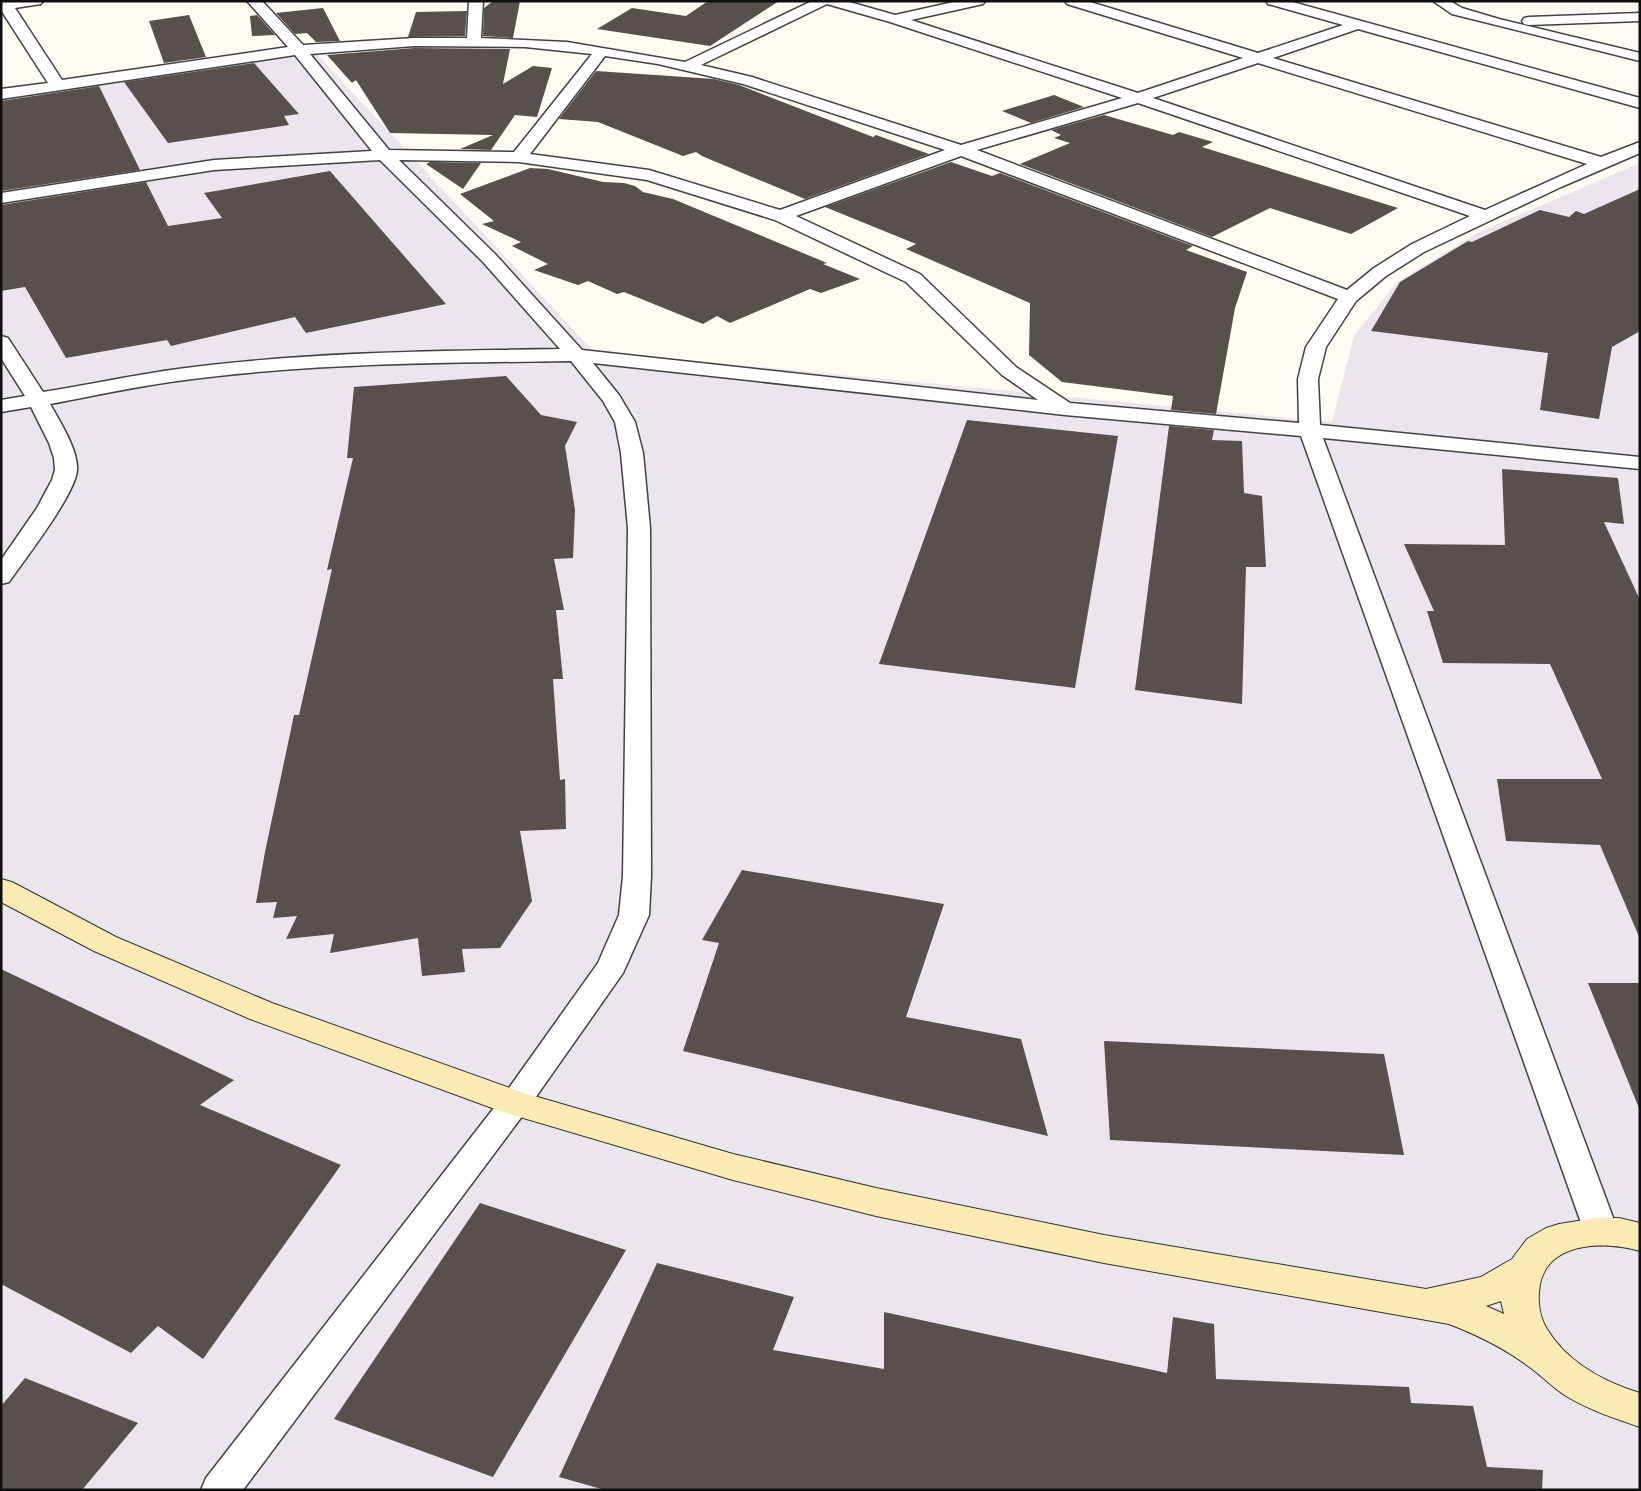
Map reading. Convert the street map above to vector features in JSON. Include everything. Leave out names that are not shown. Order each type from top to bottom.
[{"type":"street","points":[[36,1],[3,6],[57,85]]},
{"type":"street","points":[[220,1490],[515,1102],[612,966],[634,915],[636,896],[639,528],[632,453],[625,422],[612,399],[490,258],[384,155],[300,50],[254,1]]},
{"type":"street","points":[[474,42],[476,1]]},
{"type":"street","points":[[688,66],[823,1]]},
{"type":"street","points":[[830,1],[895,19],[1138,98],[1486,216]]},
{"type":"street","points":[[895,19],[978,1]]},
{"type":"street","points":[[1072,1],[1255,59],[1602,163]]},
{"type":"street","points":[[1274,1],[1356,26],[1640,104]]},
{"type":"street","points":[[1440,1],[1457,11],[1495,22],[1640,57]]},
{"type":"street","points":[[1495,22],[1638,10]]},
{"type":"street","points":[[781,216],[961,150],[1138,98],[1356,26]]},
{"type":"street","points":[[1601,48],[1616,42],[1634,40]]},
{"type":"street","points":[[1,94],[300,50],[405,43],[474,42],[525,43],[602,51],[688,66],[747,80],[961,150],[1350,297]]},
{"type":"street","points":[[519,157],[602,51]]},
{"type":"street","points":[[1601,1231],[1310,430],[1308,379],[1316,347],[1350,297],[1380,272],[1418,248],[1640,147]]},
{"type":"street","points":[[1,198],[214,165],[384,155],[519,157],[649,175],[781,216],[913,278],[1009,371],[1064,409]]},
{"type":"street","points":[[1,342],[36,398],[64,452],[66,470],[60,489],[1,577]]},
{"type":"street","points":[[1,406],[36,398],[177,374],[296,363],[373,358],[576,356],[1064,409],[1310,430],[1640,463]]},
{"type":"street","points":[[1,889],[105,944],[261,1011],[515,1102],[733,1167],[876,1202],[1104,1249],[1451,1309],[1485,1321],[1517,1337],[1547,1358],[1581,1386],[1606,1399],[1640,1410]]},
{"type":"street","points":[[1547,1358],[1528,1333],[1519,1306],[1519,1282],[1529,1260],[1547,1245],[1572,1234],[1601,1231],[1640,1237]]},
{"type":"street","points":[[1416,1302],[1478,1295],[1504,1284],[1525,1269]]},
{"type":"shaded area","points":[[314,51],[593,351],[1332,422],[1354,336],[1397,282],[1479,232],[1640,163],[1640,1490],[1,1490],[1,99]]},
{"type":"building","points":[[493,1],[520,1],[513,38],[483,36],[484,8]]},
{"type":"building","points":[[708,1],[779,1],[710,46],[597,29],[632,8],[686,16]]},
{"type":"building","points":[[323,8],[340,41],[316,42],[307,33],[295,34],[276,13]]},
{"type":"building","points":[[467,11],[465,36],[408,37],[416,12]]},
{"type":"building","points":[[189,15],[206,57],[164,63],[149,21]]},
{"type":"building","points":[[257,15],[275,35],[252,36],[250,16]]},
{"type":"building","points":[[414,48],[510,49],[503,84],[533,66],[552,68],[537,117],[515,115],[491,150],[460,149],[493,135],[390,133],[356,80],[352,83],[327,55]]},
{"type":"building","points":[[254,63],[299,114],[284,116],[289,125],[168,143],[124,82]]},
{"type":"building","points":[[596,71],[714,79],[739,85],[873,137],[876,135],[929,154],[805,199],[696,152],[683,156],[598,122],[559,119]]},
{"type":"building","points":[[99,86],[140,170],[1,191],[1,101]]},
{"type":"building","points":[[1054,95],[1084,107],[1031,123],[1002,111]]},
{"type":"building","points":[[1104,115],[1173,135],[1179,132],[1213,142],[1202,147],[1398,208],[1351,234],[1270,208],[1212,237],[1020,164],[1070,143],[1054,138],[1061,135],[1051,130]]},
{"type":"building","points":[[430,162],[481,163],[463,189],[426,164]]},
{"type":"building","points":[[951,162],[992,176],[1000,173],[1193,246],[1186,250],[1247,272],[1235,308],[1216,414],[1171,410],[1173,396],[1062,382],[1029,355],[1030,303],[906,249],[916,244],[825,207]]},
{"type":"building","points":[[530,168],[548,169],[603,182],[624,183],[635,186],[643,192],[673,199],[827,263],[823,264],[860,279],[821,293],[810,289],[730,323],[717,316],[703,324],[624,292],[617,294],[588,281],[578,285],[534,270],[548,264],[512,246],[521,242],[482,224],[494,221],[460,194]]},
{"type":"building","points":[[330,171],[446,304],[306,333],[295,317],[171,346],[167,340],[66,358],[25,287],[1,291],[1,205],[146,182],[168,226],[222,218],[204,193]]},
{"type":"building","points":[[1640,189],[1640,331],[1612,347],[1599,419],[1540,410],[1548,353],[1371,331],[1400,282],[1468,241],[1472,242],[1540,210],[1569,217],[1576,211],[1584,214]]},
{"type":"building","points":[[506,376],[541,415],[577,422],[565,446],[575,510],[573,558],[554,559],[564,610],[556,610],[563,679],[553,679],[560,780],[565,779],[566,829],[520,831],[532,901],[500,948],[462,949],[465,972],[422,976],[418,938],[330,953],[334,934],[286,939],[297,916],[273,918],[277,902],[256,903],[294,715],[299,715],[332,569],[327,570],[353,458],[347,458],[354,387]]},
{"type":"building","points":[[967,420],[1118,436],[1075,688],[879,664]]},
{"type":"building","points":[[1169,426],[1214,430],[1212,440],[1242,441],[1244,493],[1262,496],[1266,567],[1246,567],[1242,704],[1135,690]]},
{"type":"building","points":[[1502,469],[1618,478],[1624,524],[1604,522],[1640,600],[1640,939],[1600,845],[1506,841],[1497,779],[1602,779],[1550,664],[1443,663],[1427,611],[1434,611],[1404,544],[1505,545]]},
{"type":"building","points":[[742,870],[944,904],[906,1017],[1021,1039],[1048,1136],[683,1051],[719,943],[702,940]]},
{"type":"building","points":[[1,969],[234,1080],[200,1105],[341,1165],[203,1359],[158,1326],[131,1353],[1,1284]]},
{"type":"building","points":[[1588,983],[1640,983],[1639,1108]]},
{"type":"building","points":[[1104,1041],[1384,1054],[1404,1155],[1110,1140]]},
{"type":"building","points":[[480,1203],[626,1250],[493,1477],[334,1419]]},
{"type":"building","points":[[657,1263],[794,1297],[773,1350],[884,1369],[884,1312],[1167,1373],[1173,1317],[1214,1324],[1216,1379],[1409,1387],[1411,1403],[1473,1406],[1487,1467],[1543,1470],[1542,1490],[605,1490],[559,1477]]},
{"type":"building","points":[[25,1378],[138,1423],[82,1490],[1,1490],[1,1406]]}]
